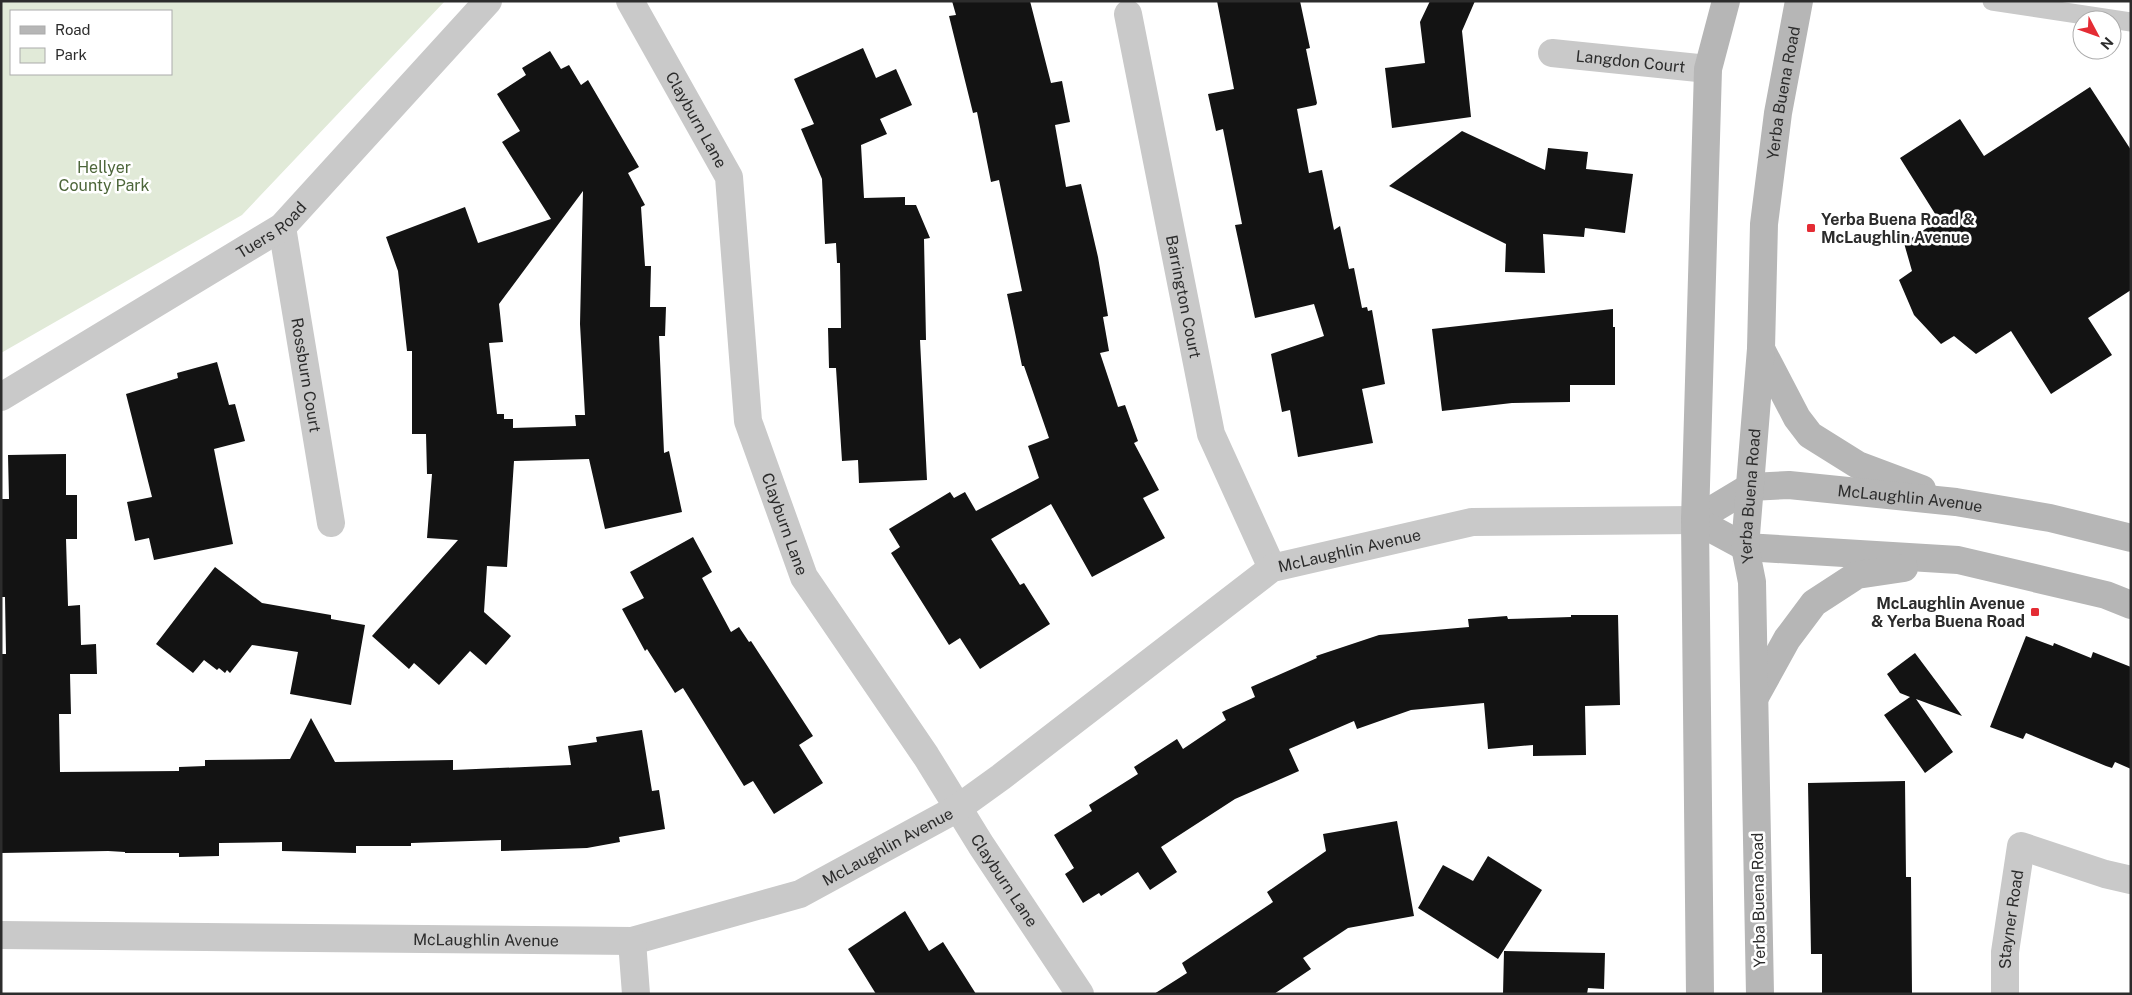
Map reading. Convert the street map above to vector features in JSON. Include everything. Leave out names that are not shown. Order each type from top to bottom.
[{"type":"main road","points":[[1700,994],[1695,520],[1708,69],[1726,1]]},
{"type":"main road","name":"Yerba Buena Road","points":[[1760,994],[1752,582],[1746,547],[1761,349],[1764,224],[1778,113],[1799,1]]},
{"type":"main road","points":[[1761,349],[1797,418],[1810,434],[1858,465],[1956,502]]},
{"type":"main road","name":"McLaughlin Avenue","points":[[1695,520],[1750,487],[1789,485],[1956,502],[2050,518],[2131,538]]},
{"type":"main road","name":"McLaughlin Avenue","points":[[1695,520],[1746,547],[1958,560],[2106,595],[2131,605]]},
{"type":"main road","points":[[1754,698],[1787,639],[1814,603],[1857,575],[1958,560]]},
{"type":"street","name":"Tuers Road","points":[[1,397],[282,227],[488,1]]},
{"type":"street","name":"Clayburn Lane","points":[[630,1],[729,177],[748,421],[804,577],[926,756],[1080,994]]},
{"type":"street","name":"Barrington Court","points":[[1128,14],[1211,434],[1272,568]]},
{"type":"street","name":"Langdon Court","points":[[1552,53],[1708,69]]},
{"type":"street","name":"Rossburn Court","points":[[282,227],[331,524]]},
{"type":"street","name":"McLaughlin Avenue","points":[[1,935],[632,941],[800,894],[958,808],[1002,777],[1272,568],[1472,522],[1695,520]]},
{"type":"street","name":"Stayner Road","points":[[2005,994],[2005,952],[2021,846],[2105,874],[2131,880]]},
{"type":"street","points":[[632,941],[636,994]]},
{"type":"lane","points":[[1992,1],[2131,22]]},
{"type":"green space","name":"Hellyer County Park","points":[[1,1],[445,1],[242,215],[1,353]]},
{"type":"building","points":[[952,1],[1030,1],[1051,83],[1062,81],[1070,122],[1055,125],[1066,187],[1081,184],[1098,257],[1108,316],[1103,317],[1109,351],[1100,353],[1118,407],[1125,405],[1138,441],[1134,443],[1159,490],[1143,498],[1165,538],[1092,577],[1051,504],[991,539],[1020,585],[1024,583],[1050,624],[980,669],[960,638],[949,645],[891,553],[900,547],[889,529],[950,492],[954,498],[965,492],[976,511],[1039,478],[1028,446],[1049,438],[1024,366],[1022,366],[1007,294],[1022,291],[999,180],[991,182],[977,112],[973,113],[949,16],[956,15]]},
{"type":"building","points":[[1217,1],[1300,1],[1310,48],[1306,49],[1317,103],[1316,105],[1297,109],[1309,173],[1322,170],[1334,230],[1340,226],[1349,269],[1354,268],[1362,308],[1367,307],[1368,311],[1372,310],[1385,384],[1362,389],[1373,443],[1298,457],[1290,410],[1282,412],[1271,354],[1324,336],[1314,304],[1255,318],[1235,225],[1242,224],[1223,129],[1216,131],[1208,94],[1234,89]]},
{"type":"building","points":[[1430,1],[1475,1],[1462,31],[1471,117],[1392,128],[1385,68],[1425,63],[1420,22]]},
{"type":"building","points":[[863,48],[876,78],[896,69],[912,105],[880,119],[887,134],[861,145],[864,198],[905,197],[905,205],[916,205],[930,238],[924,239],[926,340],[920,340],[927,480],[859,483],[858,460],[842,461],[836,368],[829,368],[828,328],[841,328],[840,263],[837,263],[836,243],[825,244],[822,179],[801,129],[814,124],[794,79]]},
{"type":"building","points":[[550,51],[561,69],[569,65],[581,85],[588,80],[639,167],[628,173],[645,205],[641,207],[645,266],[651,266],[650,307],[666,307],[665,336],[659,336],[664,453],[669,451],[682,512],[605,529],[589,459],[514,461],[507,567],[487,566],[484,612],[511,636],[486,665],[470,651],[439,685],[414,663],[409,669],[372,636],[458,540],[427,538],[432,474],[427,474],[426,434],[412,434],[412,351],[407,351],[398,271],[386,237],[465,207],[478,243],[551,219],[502,142],[520,131],[497,94],[526,75],[522,68]],"holes":[[[583,191],[580,324],[585,415],[575,415],[576,426],[513,428],[513,419],[504,419],[504,414],[497,414],[489,343],[503,342],[499,304]]]},
{"type":"building","points":[[2090,87],[2131,150],[2131,290],[2088,318],[2112,355],[2051,394],[2011,331],[1976,354],[1954,336],[1941,344],[1914,315],[1899,280],[1912,271],[1904,243],[1939,220],[1900,158],[1960,119],[1984,156]]},
{"type":"building","points":[[1462,131],[1545,170],[1548,148],[1588,152],[1586,169],[1633,174],[1625,233],[1585,228],[1584,237],[1543,234],[1545,273],[1505,272],[1506,244],[1389,186]]},
{"type":"building","points":[[1613,309],[1613,327],[1615,327],[1615,385],[1570,385],[1570,402],[1512,403],[1442,411],[1432,329]]},
{"type":"building","points":[[217,362],[229,405],[235,404],[245,441],[214,449],[233,544],[154,560],[149,538],[135,541],[127,502],[152,497],[126,394],[178,378],[177,373]]},
{"type":"building","points":[[66,454],[66,495],[77,495],[77,539],[66,539],[68,606],[80,605],[81,645],[96,644],[97,674],[70,674],[71,714],[59,714],[60,772],[179,771],[179,767],[205,766],[205,760],[290,759],[311,718],[335,762],[453,760],[453,770],[571,765],[568,746],[597,742],[596,737],[642,730],[652,791],[659,790],[665,829],[619,837],[620,842],[587,848],[501,851],[501,840],[411,843],[411,846],[356,846],[356,853],[282,851],[282,842],[219,843],[219,856],[179,857],[179,853],[125,853],[108,851],[1,853],[1,654],[6,654],[5,597],[1,597],[1,499],[9,499],[8,455]]},
{"type":"building","points":[[693,537],[712,572],[702,578],[731,632],[739,627],[749,642],[751,641],[813,736],[799,745],[823,783],[774,814],[753,781],[744,786],[683,688],[675,693],[647,649],[645,651],[622,609],[644,598],[630,572]]},
{"type":"building","points":[[215,567],[262,603],[331,615],[331,619],[365,625],[351,705],[290,694],[298,652],[252,645],[230,673],[227,670],[225,673],[219,668],[217,670],[204,660],[193,673],[156,644]]},
{"type":"building","points":[[1571,615],[1618,615],[1620,705],[1585,706],[1586,755],[1533,756],[1533,745],[1488,749],[1484,703],[1411,710],[1357,729],[1354,721],[1289,749],[1299,771],[1235,799],[1161,847],[1177,872],[1150,890],[1138,872],[1101,896],[1099,893],[1083,903],[1065,874],[1074,868],[1054,835],[1092,811],[1089,805],[1138,774],[1134,767],[1177,739],[1183,749],[1226,720],[1222,712],[1255,697],[1251,687],[1317,658],[1316,656],[1379,635],[1469,627],[1468,619],[1507,616],[1508,619],[1571,617]]},
{"type":"building","points":[[2026,636],[2053,646],[2054,643],[2091,658],[2093,652],[2131,667],[2131,769],[2115,762],[2112,768],[2106,766],[2026,733],[2023,739],[1990,727]]},
{"type":"building","points":[[1915,653],[1962,716],[1916,699],[1953,752],[1925,773],[1884,715],[1910,697],[1900,693],[1887,674]]},
{"type":"building","points":[[1905,781],[1906,877],[1911,877],[1912,994],[1822,994],[1822,954],[1811,954],[1808,783]]},
{"type":"building","points":[[1397,821],[1414,916],[1348,928],[1303,958],[1311,969],[1274,994],[1154,994],[1187,973],[1182,963],[1273,902],[1267,892],[1326,851],[1323,834]]},
{"type":"building","points":[[1488,856],[1542,890],[1498,959],[1418,908],[1443,865],[1473,881]]},
{"type":"building","points":[[905,911],[929,951],[943,942],[976,994],[876,994],[848,949]]},
{"type":"building","points":[[1504,951],[1605,953],[1604,989],[1588,988],[1587,994],[1503,994]]},
{"type":"place","name":"Yerba Buena Road & McLaughlin Avenue","points":[[1811,228]]},
{"type":"place","name":"McLaughlin Avenue & Yerba Buena Road","points":[[2035,612]]}]
